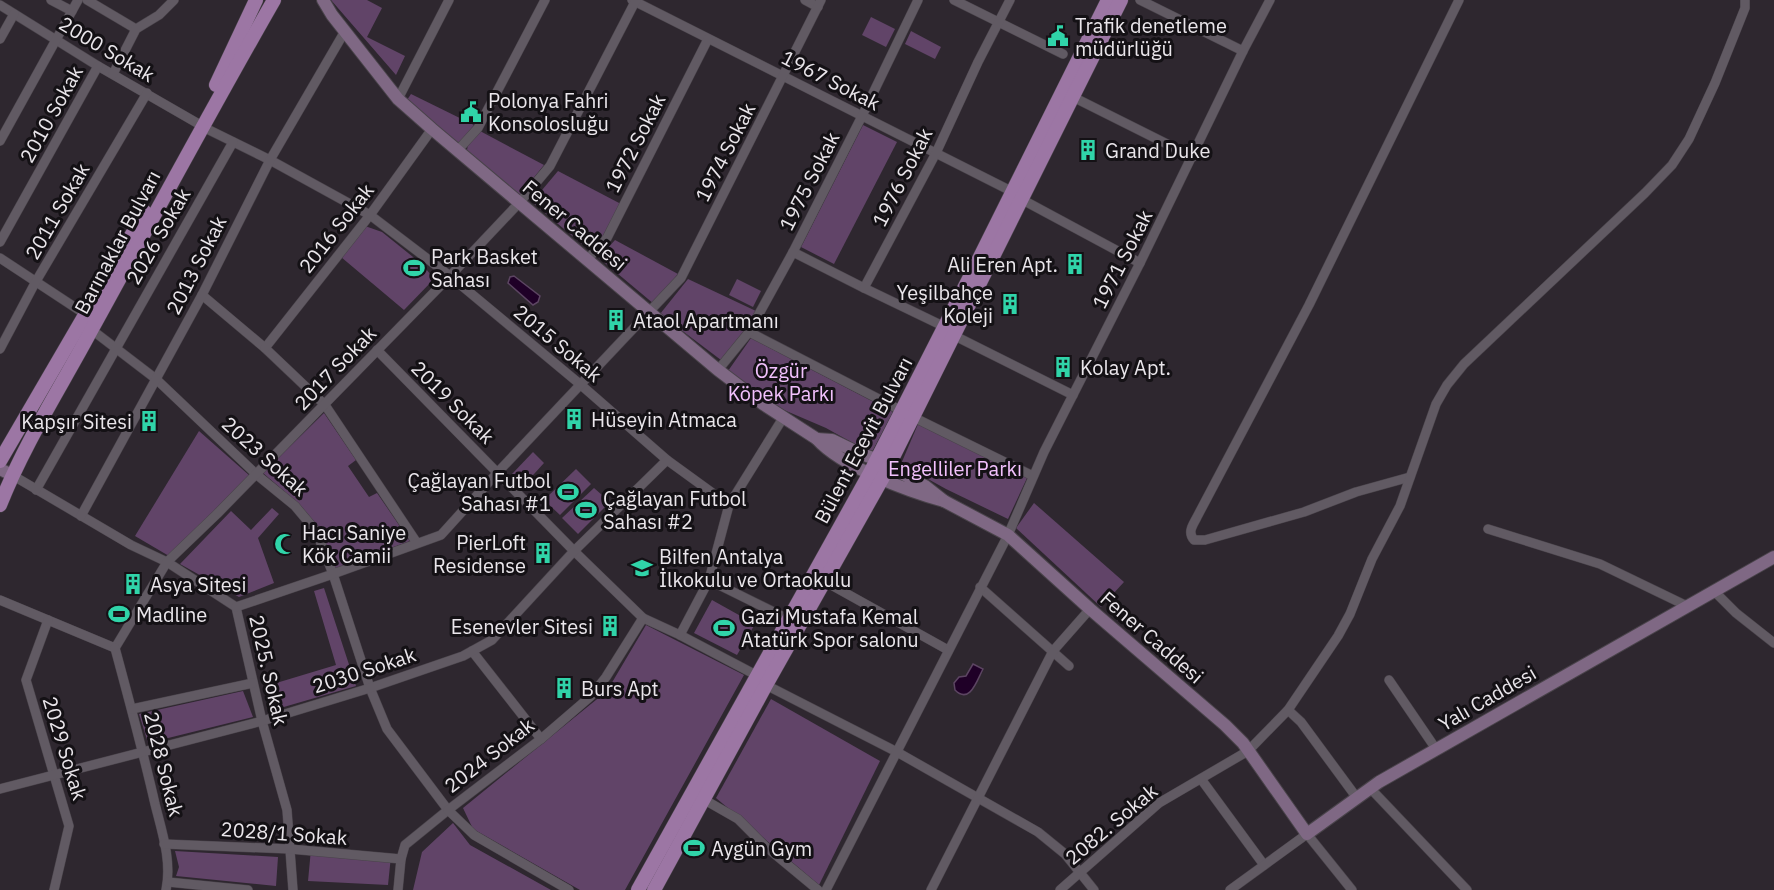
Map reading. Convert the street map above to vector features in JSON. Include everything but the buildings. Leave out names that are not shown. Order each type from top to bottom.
[{"type":"main road","name":"Barınaklar Bulvarı","points":[[0,505],[6,472],[92,330],[200,125],[256,0]]},
{"type":"main road","name":"Barınaklar Bulvarı","points":[[0,461],[85,314],[274,0]]},
{"type":"main road","name":"Bülent Ecevit Bulvarı","points":[[638,890],[761,680],[824,581],[1017,195],[1108,0]]},
{"type":"main road","name":"Bülent Ecevit Bulvarı","points":[[1017,195],[1073,97],[1120,0]]},
{"type":"main road","name":"Bülent Ecevit Bulvarı","points":[[654,890],[706,800],[788,619],[876,476]]},
{"type":"street","points":[[0,5],[3,0]]},
{"type":"street","points":[[51,0],[72,11]]},
{"type":"street","points":[[1,137],[78,0]]},
{"type":"street","points":[[87,0],[136,28]]},
{"type":"street","points":[[112,74],[136,28],[159,15],[174,0]]},
{"type":"street","points":[[312,0],[332,15]]},
{"type":"street","points":[[323,0],[332,15]]},
{"type":"street","points":[[398,99],[449,0]]},
{"type":"street","points":[[458,150],[478,128],[545,0]]},
{"type":"street","points":[[805,0],[819,3]]},
{"type":"street","name":"1975 Sokak","points":[[718,370],[749,332],[793,252],[918,0]]},
{"type":"street","points":[[954,0],[1063,54]]},
{"type":"street","name":"1976 Sokak","points":[[864,288],[936,153],[978,62],[1010,0]]},
{"type":"street","points":[[1140,0],[1244,51]]},
{"type":"street","name":"1971 Sokak","points":[[826,890],[1008,535],[1033,476],[1270,0]]},
{"type":"street","points":[[1410,477],[1356,492],[1304,512],[1205,540],[1194,540],[1191,536],[1194,524],[1309,305],[1459,0]]},
{"type":"street","name":"2082. Sokak","points":[[1060,890],[1159,803],[1248,751],[1288,710],[1338,636],[1350,614],[1372,559],[1400,506],[1436,404],[1447,385],[1464,364],[1672,165],[1689,139],[1715,83],[1745,8],[1745,0]]},
{"type":"street","name":"1967 Sokak","points":[[634,1],[1017,195],[1140,264]]},
{"type":"street","name":"2017 Sokak","points":[[115,648],[167,562],[256,475],[450,276],[519,203],[550,166],[634,1]]},
{"type":"street","name":"1974 Sokak","points":[[236,607],[441,535],[681,278],[819,3]]},
{"type":"street","name":"2000 Sokak","points":[[0,5],[98,66],[200,125]]},
{"type":"street","points":[[0,39],[14,14]]},
{"type":"street","name":"Fener Caddesi","points":[[332,15],[398,99],[718,370],[854,466],[923,495],[944,501]]},
{"type":"street","name":"2013 Sokak","points":[[81,516],[202,295],[270,160],[345,31]]},
{"type":"street","name":"1972 Sokak","points":[[586,260],[607,238],[708,39]]},
{"type":"street","name":"2010 Sokak","points":[[0,242],[98,66]]},
{"type":"street","name":"2011 Sokak","points":[[0,349],[147,93]]},
{"type":"street","points":[[1073,97],[1193,157]]},
{"type":"street","name":"2015 Sokak","points":[[200,125],[270,160],[370,215],[450,276],[667,460],[729,505]]},
{"type":"street","name":"2016 Sokak","points":[[265,348],[370,215],[432,129]]},
{"type":"street","name":"2026 Sokak","points":[[36,490],[233,142]]},
{"type":"street","points":[[793,252],[1073,395]]},
{"type":"street","points":[[0,258],[85,314]]},
{"type":"street","points":[[202,295],[265,348],[325,405],[417,543]]},
{"type":"street","name":"2023 Sokak","points":[[92,330],[156,379],[256,475],[295,507],[316,531],[333,574],[370,688],[387,729],[448,810]]},
{"type":"street","points":[[749,332],[1033,476]]},
{"type":"street","name":"2019 Sokak","points":[[377,350],[643,618],[680,635],[897,752],[1038,832],[1065,854],[1094,890]]},
{"type":"street","points":[[680,635],[709,580],[729,505],[783,418]]},
{"type":"street","name":"Fener Caddesi","points":[[817,439],[832,440],[883,462],[926,486],[944,501],[1008,535],[1225,725],[1248,751],[1307,834]]},
{"type":"street","name":"2030 Sokak","points":[[0,789],[262,721],[370,688],[463,656],[492,640],[574,551],[667,460]]},
{"type":"street","name":"2025. Sokak","points":[[6,472],[131,545],[167,562],[236,607],[262,721],[287,810],[293,890]]},
{"type":"street","points":[[1488,529],[1600,564],[1687,606]]},
{"type":"street","name":"Yalı Caddesi","points":[[1230,890],[1370,788],[1713,591],[1774,560]]},
{"type":"street","points":[[709,580],[788,619]]},
{"type":"street","points":[[824,581],[948,650]]},
{"type":"street","points":[[980,587],[1069,666]]},
{"type":"street","points":[[1713,591],[1736,613],[1774,643]]},
{"type":"street","points":[[0,600],[115,648]]},
{"type":"street","points":[[931,890],[1053,651],[1090,609]]},
{"type":"street","name":"2024 Sokak","points":[[569,890],[474,835],[448,810],[541,739],[591,696],[606,677],[643,618]]},
{"type":"street","name":"2029 Sokak","points":[[48,620],[26,680],[69,826],[54,890]]},
{"type":"street","name":"2028 Sokak","points":[[115,648],[165,844],[168,863],[167,886]]},
{"type":"street","points":[[472,651],[541,739]]},
{"type":"street","points":[[1389,680],[1436,749]]},
{"type":"street","points":[[132,710],[253,683]]},
{"type":"street","points":[[1288,710],[1301,722],[1357,798]]},
{"type":"street","points":[[1201,779],[1264,865]]},
{"type":"street","points":[[1370,788],[1467,890]]},
{"type":"street","points":[[706,800],[738,819],[765,846],[818,890]]},
{"type":"street","points":[[398,890],[401,859],[405,845],[448,810]]},
{"type":"street","points":[[1307,834],[1352,890]]},
{"type":"street","name":"2028/1 Sokak","points":[[165,844],[290,849],[401,859]]},
{"type":"street","points":[[167,886],[248,890]]},
{"type":"green space","points":[[331,0],[367,0],[382,8],[367,37],[405,56],[396,75]]},
{"type":"green space","points":[[871,17],[895,29],[886,47],[862,35]]},
{"type":"green space","points":[[911,31],[941,47],[935,59],[905,44]]},
{"type":"green space","points":[[411,94],[474,125],[459,144],[407,100]]},
{"type":"green space","points":[[863,125],[897,142],[834,264],[801,247]]},
{"type":"green space","points":[[480,131],[544,165],[519,196],[467,150],[468,144]]},
{"type":"green space","points":[[558,171],[621,204],[603,236],[589,250],[532,202]]},
{"type":"green space","points":[[365,226],[382,232],[423,265],[434,279],[404,310],[341,257]]},
{"type":"green space","points":[[615,240],[678,274],[654,304],[599,258]]},
{"type":"green space","points":[[688,279],[756,311],[745,330],[721,360],[660,314]]},
{"type":"green space","points":[[737,279],[761,291],[753,307],[729,295]]},
{"type":"green space","name":"Özgür Köpek Parkı","points":[[751,338],[893,412],[873,450],[869,452],[826,428],[770,404],[728,371]]},
{"type":"green space","points":[[324,413],[356,460],[348,466],[369,497],[377,493],[410,541],[335,569],[318,526],[299,504],[263,473]]},
{"type":"green space","name":"Engelliler Parkı","points":[[918,424],[1027,478],[1008,519],[901,464]]},
{"type":"green space","points":[[199,431],[250,476],[169,556],[135,536]]},
{"type":"green space","points":[[533,452],[544,463],[524,485],[512,474]]},
{"type":"green space","name":"Çağlayan Futbol Sahası #1","points":[[576,469],[591,484],[560,515],[544,500]]},
{"type":"green space","name":"Çağlayan Futbol Sahası #2","points":[[594,488],[610,502],[578,534],[562,518]]},
{"type":"green space","points":[[1034,503],[1124,582],[1101,607],[1016,528]]},
{"type":"green space","points":[[272,508],[279,514],[258,538],[274,583],[239,597],[180,564],[231,511],[251,530]]},
{"type":"green space","points":[[324,588],[356,686],[270,711],[263,687],[336,665],[314,591]]},
{"type":"green space","name":"Gazi Mustafa Kemal Atatürk Spor salonu","points":[[712,600],[755,624],[737,655],[694,633]]},
{"type":"green space","points":[[646,625],[744,675],[625,890],[580,890],[473,829],[463,808],[607,691]]},
{"type":"green space","points":[[243,691],[253,717],[148,743],[139,714]]},
{"type":"green space","points":[[771,699],[880,761],[819,885],[716,798]]},
{"type":"green space","points":[[453,823],[470,845],[551,890],[413,890],[422,852]]},
{"type":"green space","points":[[311,849],[391,856],[388,885],[308,881]]},
{"type":"green space","points":[[175,851],[278,857],[276,886],[176,876],[179,867]]},
{"type":"shaded area","points":[[514,276],[540,296],[538,302],[533,305],[508,283],[510,277]]},
{"type":"shaded area","points":[[973,664],[983,669],[969,693],[960,694],[955,690],[954,683],[959,677],[966,676]]},
{"type":"place","name":"Trafik denetleme müdürlüğü","points":[[1058,36]]},
{"type":"place","name":"Polonya Fahri Konsolosluğu","points":[[471,112]]},
{"type":"place","name":"Grand Duke","points":[[1088,150]]},
{"type":"place","name":"Ali Eren Apt.","points":[[1075,264]]},
{"type":"place","name":"Park Basket Sahası","points":[[414,268]]},
{"type":"place","name":"Yeşilbahçe Koleji","points":[[1010,304]]},
{"type":"place","name":"Ataol Apartmanı","points":[[616,320]]},
{"type":"place","name":"Kolay Apt.","points":[[1063,367]]},
{"type":"place","name":"Hüseyin Atmaca","points":[[574,419]]},
{"type":"place","name":"Kapşır Sitesi","points":[[149,421]]},
{"type":"place","name":"Çağlayan Futbol Sahası #1","points":[[568,492]]},
{"type":"place","name":"Çağlayan Futbol Sahası #2","points":[[586,510]]},
{"type":"place","name":"Hacı Saniye Kök Camii","points":[[285,544]]},
{"type":"place","name":"PierLoft Residense","points":[[543,553]]},
{"type":"place","name":"Bilfen Antalya İlkokulu ve Ortaokulu","points":[[642,568]]},
{"type":"place","name":"Asya Sitesi","points":[[133,584]]},
{"type":"place","name":"Madline","points":[[119,614]]},
{"type":"place","name":"Esenevler Sitesi","points":[[610,626]]},
{"type":"place","name":"Gazi Mustafa Kemal Atatürk Spor salonu","points":[[724,628]]},
{"type":"place","name":"Burs Apt","points":[[564,688]]},
{"type":"place","name":"Aygün Gym","points":[[694,848]]}]
